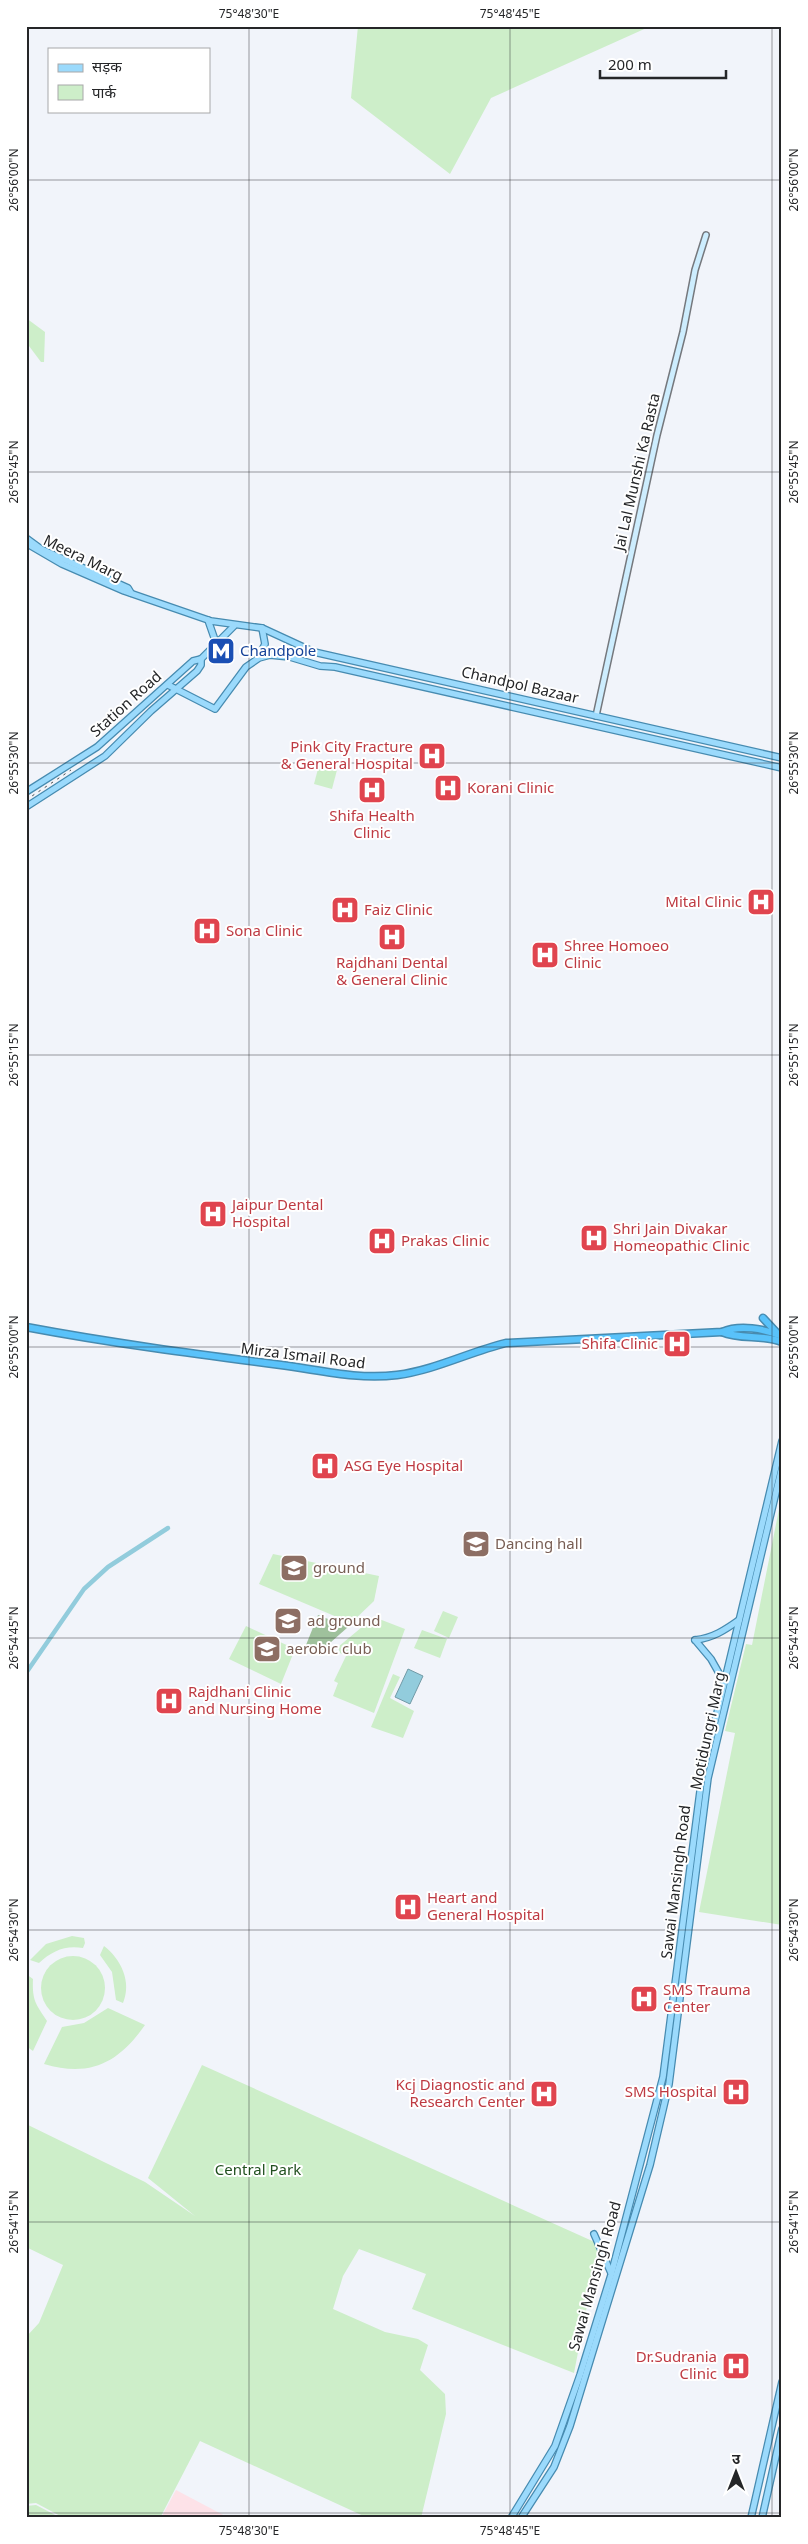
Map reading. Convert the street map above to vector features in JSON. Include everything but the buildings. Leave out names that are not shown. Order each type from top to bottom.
[{"type":"highway","points":[[762,1318],[780,1335]]},
{"type":"highway","name":"Mirza Ismail Road","points":[[26,1327],[143,1348],[361,1377],[398,1375],[420,1370],[479,1349],[506,1343],[722,1332],[730,1329],[755,1328],[780,1335]]},
{"type":"highway","points":[[722,1332],[730,1335],[758,1336],[782,1342]]},
{"type":"main road","name":"Jai Lal Munshi Ka Rasta","points":[[596,716],[659,427],[683,332],[695,270],[706,235]]},
{"type":"main road","name":"Meera Marg","points":[[26,538],[41,549],[128,588],[131,593]]},
{"type":"main road","name":"Meera Marg","points":[[26,543],[62,564],[131,593]]},
{"type":"main road","points":[[131,593],[208,620],[234,626],[259,628],[265,644],[257,659],[246,667],[215,709],[168,685]]},
{"type":"main road","points":[[208,620],[216,643]]},
{"type":"main road","name":"Station Road","points":[[26,792],[97,747],[193,661],[200,659],[234,626]]},
{"type":"main road","name":"Chandpol Bazaar","points":[[259,628],[314,652],[782,758]]},
{"type":"main road","name":"Chandpol Bazaar","points":[[257,659],[270,655],[290,657],[320,666],[336,667],[782,768]]},
{"type":"main road","points":[[26,807],[105,756],[197,671],[201,665],[200,659]]},
{"type":"main road","name":"Sawai Mansingh Road","points":[[511,2518],[555,2446],[580,2375],[611,2275],[663,2077],[702,1776],[782,1441]]},
{"type":"main road","name":"Motidungri Marg","points":[[523,2516],[554,2467],[572,2419],[650,2165],[673,2060],[708,1778],[782,1467]]},
{"type":"main road","points":[[724,1682],[711,1659],[695,1640],[724,1631],[739,1620]]},
{"type":"main road","points":[[594,2234],[611,2275]]},
{"type":"main road","points":[[751,2518],[779,2409],[782,2382]]},
{"type":"main road","points":[[762,2518],[782,2429]]},
{"type":"shaded area","points":[[176,2490],[229,2518],[161,2518]]},
{"type":"green space","points":[[358,26],[651,26],[491,98],[450,174],[351,98]]},
{"type":"green space","points":[[26,318],[45,332],[44,362],[41,362],[26,342]]},
{"type":"green space","points":[[319,765],[337,770],[332,789],[314,784]]},
{"type":"green space","points":[[782,1494],[782,1925],[699,1912],[735,1733],[725,1731],[746,1644],[752,1645]]},
{"type":"green space","points":[[273,1554],[379,1576],[374,1601],[351,1623],[259,1584]]},
{"type":"green space","points":[[443,1611],[458,1617],[449,1638],[434,1631]]},
{"type":"green space","points":[[318,1615],[348,1627],[322,1650],[306,1645]]},
{"type":"green space","points":[[374,1617],[405,1629],[374,1713],[333,1696],[338,1683],[334,1681],[346,1656],[340,1653],[338,1647]]},
{"type":"green space","points":[[246,1626],[295,1649],[281,1684],[229,1659]]},
{"type":"green space","points":[[422,1630],[447,1639],[440,1658],[414,1648]]},
{"type":"green space","points":[[393,1674],[400,1677],[390,1698],[414,1711],[403,1738],[371,1727]]},
{"type":"green space","points":[[72,1936],[84,1938],[83,1948],[70,1947],[59,1950],[39,1963],[30,1960],[46,1944]]},
{"type":"green space","points":[[104,1946],[115,1957],[123,1972],[126,1987],[123,2003],[116,2000],[112,1972],[100,1955]]},
{"type":"green space","points":[[73,1956],[91,1962],[99,1970],[105,1988],[99,2006],[91,2014],[73,2020],[55,2014],[47,2006],[41,1988],[47,1970],[55,1962]]},
{"type":"green space","points":[[26,1974],[33,1979],[33,1992],[36,2002],[47,2021],[33,2051],[26,2046]]},
{"type":"green space","points":[[108,2008],[145,2025],[125,2049],[102,2064],[90,2068],[61,2068],[44,2064],[62,2027],[84,2023]]},
{"type":"green space","name":"Central Park","points":[[202,2065],[599,2244],[574,2373],[412,2309],[426,2274],[359,2249],[343,2276],[333,2309],[385,2332],[418,2339],[428,2345],[420,2370],[445,2394],[446,2414],[421,2518],[368,2518],[200,2441],[160,2518],[64,2518],[36,2503],[26,2504],[26,2337],[39,2323],[63,2265],[26,2247],[26,2124],[145,2182],[195,2216],[148,2178]]},
{"type":"green space","points":[[36,2505],[61,2518],[26,2518],[26,2506]]},
{"type":"water","points":[[408,1669],[423,1676],[410,1704],[395,1697]]},
{"type":"waterway","points":[[26,1673],[84,1589],[108,1567],[168,1528]]},
{"type":"railway","points":[[26,800],[71,770]]},
{"type":"place","name":"Chandpole","points":[[221,651]]},
{"type":"place","name":"Pink City Fracture & General Hospital","points":[[432,756]]},
{"type":"place","name":"Korani Clinic","points":[[448,788]]},
{"type":"place","name":"Shifa Health Clinic","points":[[372,790]]},
{"type":"place","name":"Mital Clinic","points":[[761,902]]},
{"type":"place","name":"Faiz Clinic","points":[[345,910]]},
{"type":"place","name":"Sona Clinic","points":[[207,931]]},
{"type":"place","name":"Rajdhani Dental & General Clinic","points":[[392,937]]},
{"type":"place","name":"Shree Homoeo Clinic","points":[[545,955]]},
{"type":"place","name":"Jaipur Dental Hospital","points":[[213,1214]]},
{"type":"place","name":"Shri Jain Divakar Homeopathic Clinic","points":[[594,1238]]},
{"type":"place","name":"Prakas Clinic","points":[[382,1241]]},
{"type":"place","name":"Shifa Clinic","points":[[677,1344]]},
{"type":"place","name":"ASG Eye Hospital","points":[[325,1466]]},
{"type":"place","name":"Dancing hall","points":[[476,1544]]},
{"type":"place","name":"ground","points":[[294,1568]]},
{"type":"place","name":"ad ground","points":[[288,1621]]},
{"type":"place","name":"aerobic club","points":[[267,1649]]},
{"type":"place","name":"Rajdhani Clinic and Nursing Home","points":[[169,1701]]},
{"type":"place","name":"Heart and General Hospital","points":[[408,1907]]},
{"type":"place","name":"SMS Trauma Center","points":[[644,1999]]},
{"type":"place","name":"SMS Hospital","points":[[736,2092]]},
{"type":"place","name":"Kcj Diagnostic and Research Center","points":[[544,2094]]},
{"type":"place","name":"Dr.Sudrania Clinic","points":[[736,2366]]}]
